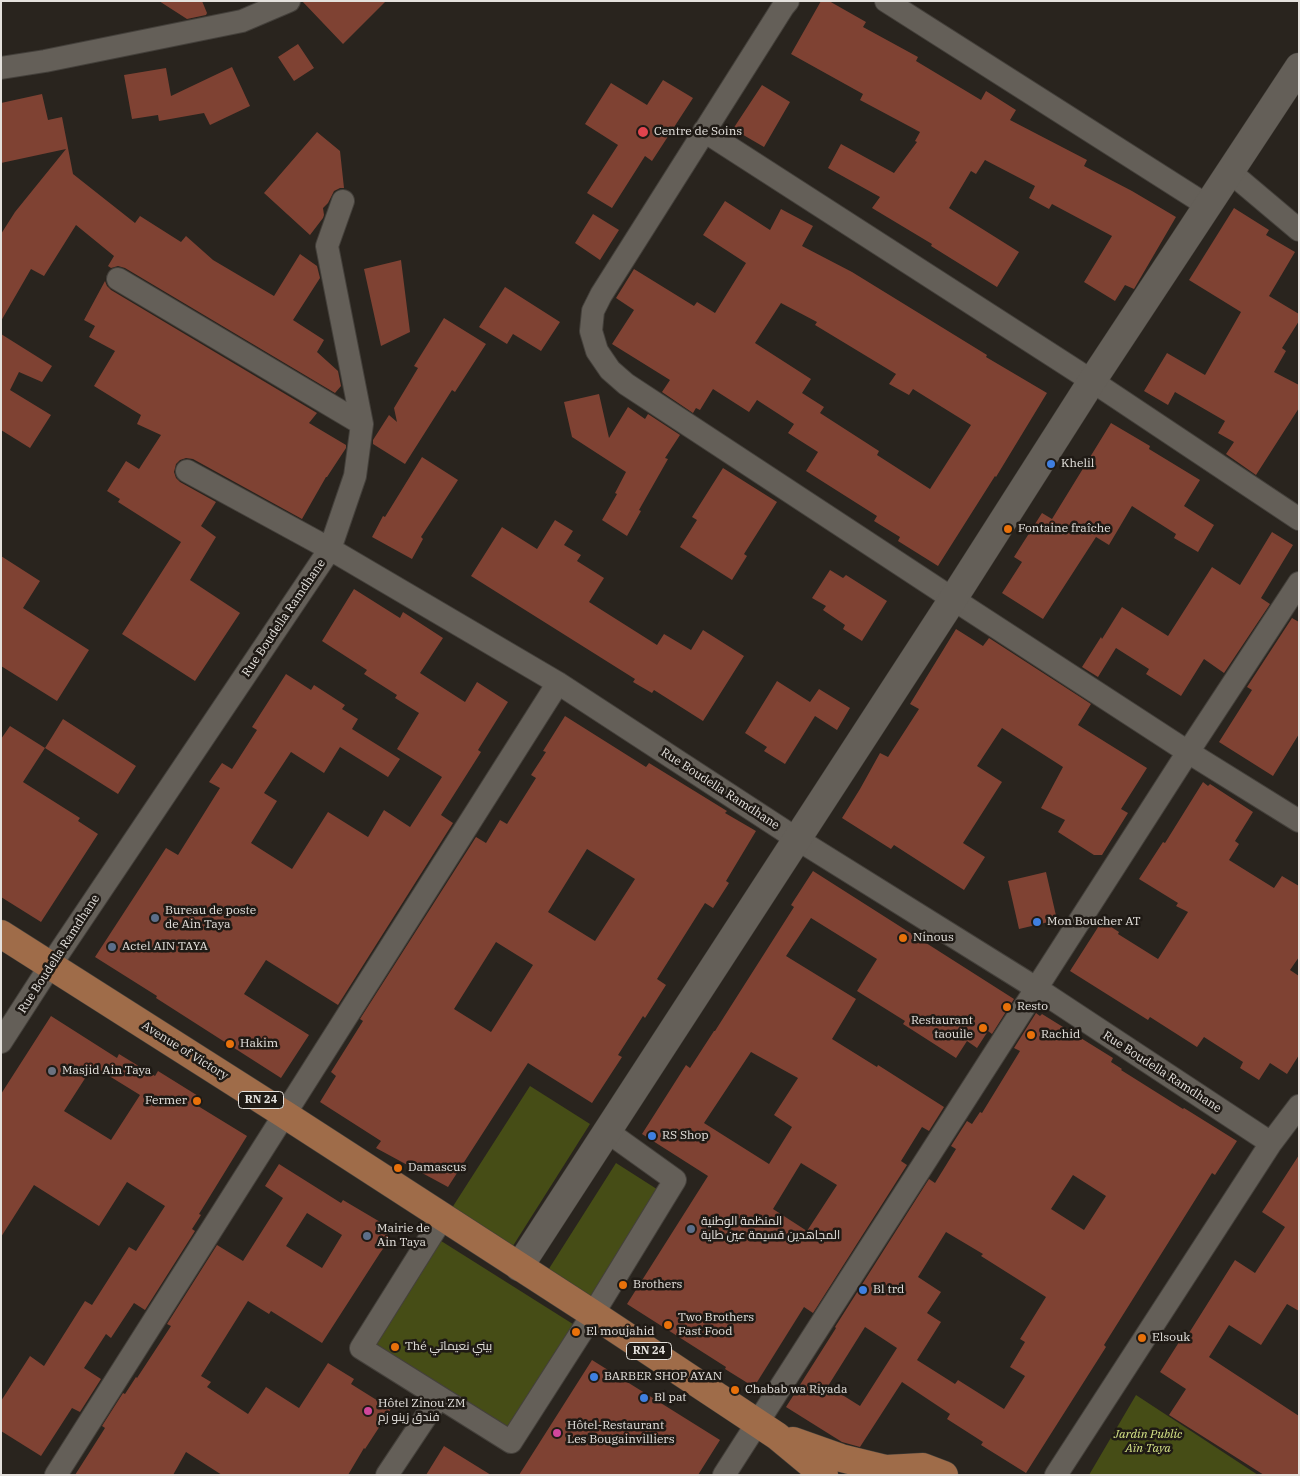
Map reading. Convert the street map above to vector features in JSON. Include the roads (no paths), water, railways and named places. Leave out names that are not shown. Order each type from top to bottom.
[{"type":"main road","points":[[520,1267],[1092,382],[1299,67]]},
{"type":"main road","name":"Avenue of Victory","points":[[1,934],[520,1267]]},
{"type":"main road","name":"RN 24","points":[[520,1267],[767,1429],[883,1472],[923,1467],[944,1475]]},
{"type":"main road","points":[[767,1429],[824,1475]]},
{"type":"street","points":[[1,68],[45,61],[242,21],[288,1]]},
{"type":"street","points":[[788,1],[782,7],[601,295],[594,311],[591,331],[597,351],[610,370],[626,384],[1188,752],[1299,821]]},
{"type":"street","points":[[886,1],[1208,206]]},
{"type":"street","points":[[704,131],[1092,382],[1299,519]]},
{"type":"street","points":[[1229,171],[1299,230]]},
{"type":"street","points":[[187,470],[330,550],[355,476],[362,424],[327,246],[342,201]]},
{"type":"street","points":[[118,279],[362,424]]},
{"type":"street","name":"Rue Boudella Ramdhane","points":[[1,1042],[50,966],[330,550],[558,683],[797,839],[1036,988],[1271,1143]]},
{"type":"street","points":[[724,1475],[767,1429],[1036,988],[1299,583]]},
{"type":"street","points":[[56,1475],[558,683]]},
{"type":"street","points":[[1056,1475],[1271,1143],[1297,1114]]},
{"type":"street","points":[[443,1217],[361,1348],[511,1442],[594,1314],[676,1180],[608,1132]]},
{"type":"street","points":[[387,1475],[439,1397]]},
{"type":"place","name":"Centre de Soins","points":[[643,132]]},
{"type":"place","name":"Khelil","points":[[1051,464]]},
{"type":"place","name":"Fontaine fraîche","points":[[1008,529]]},
{"type":"place","name":"Bureau de poste de Ain Taya","points":[[155,918]]},
{"type":"place","name":"Mon Boucher AT","points":[[1037,922]]},
{"type":"place","name":"Ninous","points":[[903,938]]},
{"type":"place","name":"Actel AIN TAYA","points":[[112,947]]},
{"type":"place","name":"Resto","points":[[1007,1007]]},
{"type":"place","name":"Restaurant taouile","points":[[983,1028]]},
{"type":"place","name":"Rachid","points":[[1031,1035]]},
{"type":"place","name":"Hakim","points":[[230,1044]]},
{"type":"place","name":"Masjid Ain Taya","points":[[52,1071]]},
{"type":"place","name":"Fermer","points":[[197,1101]]},
{"type":"place","name":"RS Shop","points":[[652,1136]]},
{"type":"place","name":"Damascus","points":[[398,1168]]},
{"type":"place","name":"المنظمة الوطنية المجاهدين قسيمة عين طاية","points":[[691,1229]]},
{"type":"place","name":"Mairie de Ain Taya","points":[[367,1236]]},
{"type":"place","name":"Brothers","points":[[623,1285]]},
{"type":"place","name":"Bl trd","points":[[863,1290]]},
{"type":"place","name":"Two Brothers Fast Food","points":[[668,1325]]},
{"type":"place","name":"El moujahid","points":[[576,1332]]},
{"type":"place","name":"Elsouk","points":[[1142,1338]]},
{"type":"place","name":"Thé بيني نعيماتي","points":[[395,1347]]},
{"type":"place","name":"BARBER SHOP AYAN","points":[[594,1377]]},
{"type":"place","name":"Chabab wa Riyada","points":[[735,1390]]},
{"type":"place","name":"Bl pat","points":[[644,1398]]},
{"type":"place","name":"Hôtel Zinou ZM فندق زينو زم","points":[[368,1411]]},
{"type":"place","name":"Hôtel-Restaurant Les Bougainvilliers","points":[[557,1433]]},
{"type":"park label","name":"Jardin Public Aïn Taya","points":[[1148,1442]]}]
